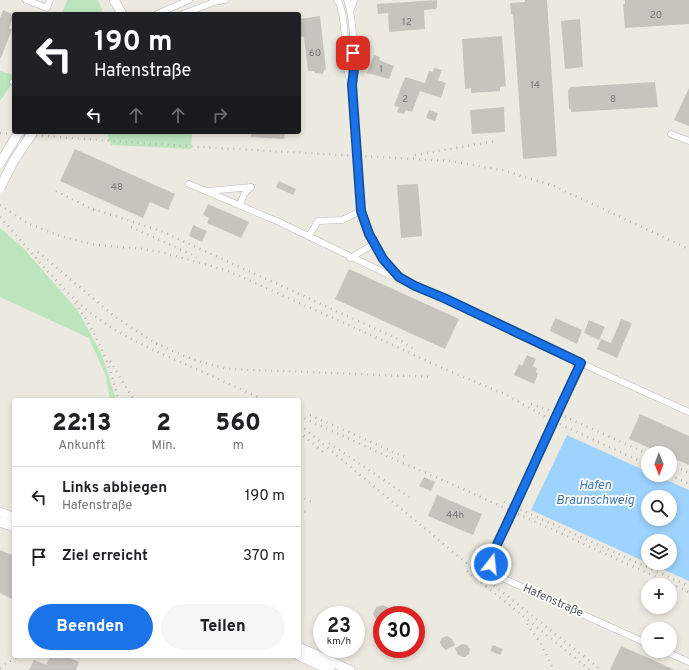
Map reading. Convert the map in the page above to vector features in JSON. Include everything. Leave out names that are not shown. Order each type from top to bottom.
[{"type":"main road","points":[[114,0],[121,12]]},
{"type":"main road","points":[[0,163],[18,134]]},
{"type":"main road","points":[[0,188],[13,162],[32,134]]},
{"type":"main road","points":[[0,512],[12,517]]},
{"type":"main road","points":[[0,522],[12,526]]},
{"type":"main road","points":[[301,648],[350,670]]},
{"type":"main road","points":[[301,657],[330,670]]},
{"type":"street","points":[[26,0],[46,11],[50,0]]},
{"type":"street","points":[[162,12],[189,0]]},
{"type":"street","points":[[188,12],[214,2],[225,0]]},
{"type":"street","points":[[337,0],[339,2],[342,17],[348,70],[352,85]]},
{"type":"street","points":[[347,0],[351,10],[354,68],[352,85],[361,211],[364,223],[374,244],[383,259],[399,277]]},
{"type":"street","points":[[351,10],[354,0]]},
{"type":"street","points":[[671,134],[689,141]]},
{"type":"street","points":[[189,184],[309,236],[350,258],[385,273],[399,277],[415,286],[444,298],[689,412]]},
{"type":"street","points":[[208,191],[250,187],[244,194],[240,206]]},
{"type":"street","points":[[309,236],[318,221],[342,220],[361,211]]},
{"type":"street","points":[[350,258],[374,244]]},
{"type":"street","name":"Hafenstraße","points":[[581,363],[491,557],[491,564],[494,571],[500,577],[641,641]]},
{"type":"street","points":[[677,657],[689,662]]},
{"type":"green space","points":[[67,0],[98,0],[102,10],[102,12],[63,12]]},
{"type":"green space","points":[[0,71],[12,74],[12,83],[0,101]]},
{"type":"green space","points":[[108,134],[192,134],[191,149],[111,145]]},
{"type":"green space","points":[[0,228],[24,249],[78,311],[101,353],[115,398],[110,398],[106,376],[89,338],[0,297]]},
{"type":"water","name":"Hafen Braunschweig","points":[[567,435],[641,469],[641,482],[671,482],[689,490],[689,581],[665,570],[677,570],[677,534],[641,534],[641,560],[531,510]]},
{"type":"building","points":[[437,0],[436,9],[424,10],[425,29],[389,32],[388,13],[378,14],[377,4]]},
{"type":"building","points":[[525,0],[547,0],[557,156],[523,159],[513,14],[511,14],[510,3],[525,2]]},
{"type":"building","points":[[625,0],[689,0],[689,24],[625,28],[623,4],[625,4]]},
{"type":"building","points":[[3,10],[12,14],[12,20],[9,28],[12,29],[1,58],[0,58],[0,18]]},
{"type":"building","points":[[320,16],[326,69],[324,70],[323,74],[308,71],[304,37],[301,37],[301,19]]},
{"type":"building","points":[[580,19],[583,67],[565,69],[561,21]]},
{"type":"building","points":[[502,36],[506,86],[500,87],[500,91],[471,93],[471,88],[465,89],[462,39]]},
{"type":"building","points":[[374,55],[380,57],[379,60],[394,66],[389,79],[367,73]]},
{"type":"building","points":[[434,68],[442,70],[438,80],[446,83],[441,98],[420,91],[412,112],[406,110],[404,114],[397,112],[399,107],[394,106],[405,77],[425,83],[429,71],[433,72]]},
{"type":"building","points":[[655,82],[658,107],[571,112],[571,109],[569,109],[568,91],[571,87]]},
{"type":"building","points":[[689,88],[689,126],[674,120]]},
{"type":"building","points":[[504,107],[505,132],[472,134],[470,110]]},
{"type":"building","points":[[429,110],[438,113],[435,121],[426,118]]},
{"type":"building","points":[[251,134],[285,134],[284,139],[251,137]]},
{"type":"building","points":[[75,149],[175,194],[168,210],[150,202],[143,218],[60,181]]},
{"type":"building","points":[[279,181],[296,189],[293,195],[276,187]]},
{"type":"building","points":[[418,184],[422,236],[401,238],[397,185]]},
{"type":"building","points":[[208,204],[249,222],[241,238],[207,223],[209,218],[203,215]]},
{"type":"building","points":[[193,225],[207,231],[202,242],[189,236]]},
{"type":"building","points":[[349,269],[459,319],[445,349],[335,299]]},
{"type":"building","points":[[555,318],[582,330],[577,344],[550,331]]},
{"type":"building","points":[[621,319],[632,323],[617,358],[597,349],[601,339],[611,343]]},
{"type":"building","points":[[589,320],[605,327],[599,340],[584,333]]},
{"type":"building","points":[[527,355],[536,359],[533,366],[537,368],[536,372],[538,373],[534,384],[514,375],[519,364],[522,366]]},
{"type":"building","points":[[640,414],[689,436],[689,465],[677,460],[677,446],[645,446],[629,439]]},
{"type":"building","points":[[424,477],[435,482],[431,491],[419,486]]},
{"type":"building","points":[[437,495],[482,514],[473,535],[428,516]]},
{"type":"building","points":[[0,550],[12,555],[12,599],[0,593]]},
{"type":"building","points":[[447,636],[452,639],[455,645],[446,650],[442,647],[440,642],[442,638]]},
{"type":"building","points":[[462,644],[467,645],[470,649],[469,654],[465,657],[458,655],[455,648]]},
{"type":"building","points":[[493,645],[503,649],[500,655],[490,651]]},
{"type":"building","points":[[621,646],[641,655],[641,658],[648,658],[675,670],[610,670]]},
{"type":"building","points":[[49,658],[70,658],[79,662],[76,670],[29,670],[34,660],[46,665]]},
{"type":"railway","points":[[0,133],[12,134]]},
{"type":"railway","points":[[14,134],[199,147],[450,161],[502,170],[554,186],[689,249]]},
{"type":"railway","points":[[415,155],[495,141]]},
{"type":"railway","points":[[56,191],[98,212]]},
{"type":"railway","points":[[0,205],[27,223],[60,236],[96,245],[143,249],[164,253],[226,270],[444,369],[505,394],[553,421],[641,462]]},
{"type":"railway","points":[[93,209],[161,231],[400,340],[415,350]]},
{"type":"railway","points":[[0,217],[49,273],[69,294],[93,315],[135,341],[261,398]]},
{"type":"railway","points":[[131,227],[197,257]]},
{"type":"railway","points":[[38,252],[114,316],[160,346]]},
{"type":"railway","points":[[75,303],[90,325],[102,349],[118,398]]},
{"type":"railway","points":[[156,343],[192,359],[210,365],[230,369],[433,377]]},
{"type":"railway","points":[[110,361],[133,398]]},
{"type":"railway","points":[[531,404],[557,413],[641,451]]},
{"type":"railway","points":[[310,415],[405,457]]},
{"type":"railway","points":[[301,417],[689,592]]},
{"type":"railway","points":[[301,427],[482,576],[601,670]]},
{"type":"railway","points":[[301,434],[327,455]]},
{"type":"railway","points":[[329,443],[412,499]]},
{"type":"railway","points":[[677,467],[689,473]]},
{"type":"railway","points":[[677,478],[689,484]]},
{"type":"railway","points":[[301,497],[314,503]]},
{"type":"railway","points":[[504,502],[689,586]]},
{"type":"railway","points":[[301,510],[309,513]]},
{"type":"railway","points":[[467,571],[590,670]]},
{"type":"railway","points":[[527,624],[540,642],[554,670]]},
{"type":"railway","points":[[0,668],[16,658]]},
{"type":"route","points":[[353,53],[354,68],[352,85],[361,211],[369,234],[383,259],[399,277],[415,286],[444,298],[581,363],[491,557],[491,564]]}]
